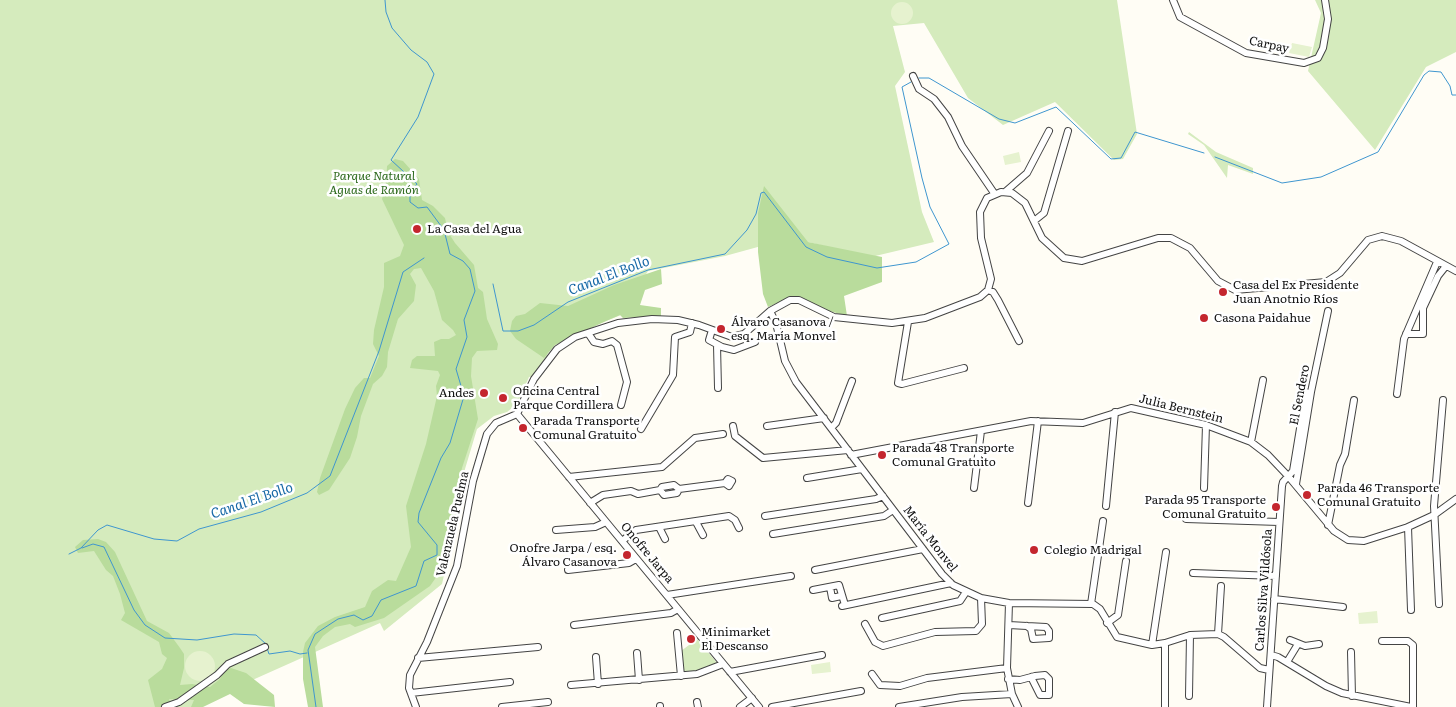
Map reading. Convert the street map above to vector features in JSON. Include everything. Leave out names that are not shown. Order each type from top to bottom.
[{"type":"street","name":"Carpay","points":[[1173,0],[1180,17],[1246,54],[1304,64],[1318,58],[1323,48],[1328,19],[1325,0]]},
{"type":"street","points":[[913,76],[919,89],[934,99],[948,117],[962,146],[994,194]]},
{"type":"street","points":[[1005,192],[1027,173],[1049,130]]},
{"type":"street","points":[[1034,221],[1044,213],[1068,131]]},
{"type":"street","points":[[517,414],[534,379],[548,358],[568,340],[588,332],[633,321],[664,319],[692,323],[726,336],[738,336],[750,330],[770,312],[790,300],[799,300],[834,317],[884,323],[908,322],[925,318],[977,299],[988,290],[991,276],[981,238],[980,212],[985,201],[994,194],[1005,192],[1015,195],[1025,203],[1042,238],[1064,258],[1072,261],[1086,260],[1158,238],[1179,241],[1193,250],[1223,286],[1239,291],[1326,282],[1345,268],[1366,242],[1378,236],[1396,239],[1456,271]]},
{"type":"street","points":[[1406,334],[1423,334],[1421,307],[1437,262]]},
{"type":"street","points":[[1397,394],[1402,348],[1406,334],[1438,276],[1446,266]]},
{"type":"street","points":[[988,290],[993,292],[998,300],[1019,341]]},
{"type":"street","name":"El Sendero","points":[[1296,484],[1311,392],[1328,311]]},
{"type":"street","name":"María Monvel","points":[[770,312],[774,317],[788,369],[893,510],[951,583],[981,598],[1009,603],[1091,604]]},
{"type":"street","points":[[908,322],[898,383],[902,384],[964,368]]},
{"type":"street","points":[[641,429],[673,375],[675,337],[690,332],[692,323]]},
{"type":"street","points":[[712,330],[709,340],[716,345],[734,350],[755,342]]},
{"type":"street","points":[[588,332],[594,342],[603,344],[612,341],[617,345],[627,382],[621,405]]},
{"type":"street","points":[[716,345],[718,388]]},
{"type":"street","points":[[1251,442],[1263,380]]},
{"type":"street","points":[[831,428],[836,422],[852,382]]},
{"type":"street","name":"Carlos Silva Vildósola","points":[[1267,707],[1283,482],[1293,471],[1306,392]]},
{"type":"street","points":[[1328,525],[1340,464],[1345,454],[1354,400]]},
{"type":"street","points":[[1439,604],[1434,515],[1443,400]]},
{"type":"street","name":"Julia Bernstein","points":[[733,426],[735,436],[763,458],[850,453],[1038,420],[1083,423],[1115,412],[1135,409],[1206,425],[1251,442],[1268,455],[1296,484],[1328,525],[1340,536],[1356,541],[1408,527],[1434,515],[1456,499]]},
{"type":"street","points":[[1106,506],[1115,412]]},
{"type":"street","name":"Onofre Jarpa","points":[[517,414],[759,707]]},
{"type":"street","name":"Valenzuela Puelma","points":[[416,707],[411,693],[410,675],[458,566],[474,481],[487,434],[496,423],[517,414]]},
{"type":"street","points":[[767,426],[824,418]]},
{"type":"street","points":[[1028,503],[1038,420]]},
{"type":"street","points":[[1204,488],[1206,425]]},
{"type":"street","points":[[974,488],[981,431]]},
{"type":"street","points":[[569,477],[662,466],[695,438],[723,434]]},
{"type":"street","points":[[807,478],[862,469]]},
{"type":"street","points":[[590,503],[603,495],[631,491],[638,494],[674,485],[679,489],[725,483]]},
{"type":"street","points":[[765,516],[876,500],[883,496]]},
{"type":"street","points":[[773,534],[884,516],[893,510]]},
{"type":"street","points":[[624,544],[639,530],[729,516],[735,520],[739,528]]},
{"type":"street","points":[[1186,519],[1279,522]]},
{"type":"street","points":[[1103,521],[1091,604],[1100,609],[1117,637],[1152,645],[1190,635],[1218,634],[1260,668],[1269,670]]},
{"type":"street","points":[[556,530],[595,527],[606,522]]},
{"type":"street","points":[[696,522],[704,535]]},
{"type":"street","points":[[659,527],[665,539]]},
{"type":"street","points":[[1408,527],[1411,610]]},
{"type":"street","points":[[815,570],[924,549]]},
{"type":"street","points":[[1152,645],[1166,552]]},
{"type":"street","points":[[568,570],[630,563],[636,559]]},
{"type":"street","points":[[1107,623],[1118,615],[1126,561]]},
{"type":"street","points":[[1193,573],[1276,576]]},
{"type":"street","points":[[667,595],[790,576]]},
{"type":"street","points":[[814,590],[839,585],[843,606],[951,583]]},
{"type":"street","points":[[1218,634],[1221,586]]},
{"type":"street","points":[[882,618],[960,601],[966,592]]},
{"type":"street","points":[[865,624],[875,642],[883,646],[892,646],[935,632],[976,631],[982,624],[981,598]]},
{"type":"street","points":[[1274,599],[1343,607]]},
{"type":"street","points":[[1009,603],[1007,668],[1012,694],[1018,707]]},
{"type":"street","points":[[574,625],[671,613],[678,609]]},
{"type":"street","points":[[1009,625],[1027,626]]},
{"type":"street","points":[[677,633],[681,676]]},
{"type":"street","points":[[1189,696],[1190,635]]},
{"type":"street","points":[[1290,640],[1298,644],[1319,644]]},
{"type":"street","points":[[1271,655],[1287,662],[1326,686],[1352,696],[1391,705],[1410,707],[1413,645],[1408,641],[1382,641]]},
{"type":"street","points":[[1165,643],[1166,707]]},
{"type":"street","points":[[1287,662],[1298,644]]},
{"type":"street","points":[[165,707],[179,702],[217,675],[228,664],[265,647]]},
{"type":"street","points":[[418,658],[538,647]]},
{"type":"street","points":[[1351,652],[1352,696]]},
{"type":"street","points":[[637,653],[639,680]]},
{"type":"street","points":[[730,672],[822,655]]},
{"type":"street","points":[[596,657],[598,684]]},
{"type":"street","points":[[571,685],[681,676],[706,672],[723,664]]},
{"type":"street","points":[[872,674],[880,685],[900,686],[927,678],[1007,668]]},
{"type":"street","points":[[1008,679],[1031,677]]},
{"type":"street","points":[[411,693],[510,682]]},
{"type":"street","points":[[772,707],[861,691]]},
{"type":"street","points":[[899,707],[962,697],[1012,694]]},
{"type":"street","points":[[740,707],[752,698]]},
{"type":"street","points":[[502,707],[548,702]]},
{"type":"green space","name":"Parque Natural Aguas de Ramón","points":[[0,0],[1117,0],[1137,134],[1123,159],[1114,160],[1055,102],[1003,125],[968,98],[924,23],[893,26],[905,72],[895,86],[922,212],[934,242],[871,257],[808,242],[765,245],[725,256],[648,271],[621,315],[574,334],[555,345],[539,349],[548,355],[533,376],[529,377],[517,404],[507,412],[494,416],[477,429],[465,469],[458,513],[442,584],[384,631],[380,623],[192,707],[0,707]]},
{"type":"green space","points":[[1315,0],[1456,0],[1456,52],[1426,67],[1375,150],[1308,71],[1321,13]]},
{"type":"green space","points":[[902,2],[910,5],[913,13],[910,21],[902,24],[894,21],[891,13],[894,5]]},
{"type":"green space","points":[[1292,43],[1312,47],[1309,57],[1289,53]]},
{"type":"green space","points":[[1189,132],[1216,152],[1253,168],[1253,174],[1228,165],[1227,178],[1204,145],[1188,134]]},
{"type":"green space","points":[[1019,152],[1021,162],[1005,165],[1003,156]]},
{"type":"green space","points":[[395,159],[403,161],[419,179],[422,200],[433,206],[445,218],[448,232],[474,265],[478,288],[483,292],[487,319],[498,344],[497,350],[477,351],[472,358],[471,376],[478,419],[462,468],[450,527],[448,549],[437,576],[430,586],[384,618],[355,627],[350,624],[335,627],[323,636],[315,647],[323,707],[308,707],[303,679],[305,643],[318,626],[335,617],[365,607],[372,591],[388,580],[396,581],[411,547],[406,506],[426,444],[437,396],[436,386],[440,375],[438,371],[410,368],[412,360],[417,356],[435,356],[434,342],[441,339],[449,339],[456,335],[442,320],[434,291],[421,268],[414,269],[410,274],[416,285],[414,301],[398,319],[388,352],[387,367],[382,376],[373,384],[361,416],[350,458],[329,490],[319,495],[317,492],[320,478],[345,409],[355,388],[364,378],[370,378],[379,356],[373,344],[374,330],[384,287],[384,263],[400,256],[404,245],[382,199],[386,186],[387,166]]},
{"type":"green space","points":[[764,186],[808,242],[882,257],[882,282],[844,296],[847,316],[787,299],[768,307],[763,294],[758,252],[758,213]]},
{"type":"green space","points":[[661,269],[662,284],[645,290],[640,305],[661,308],[661,316],[623,318],[620,315],[555,345],[544,358],[516,339],[510,331],[512,321],[516,316],[525,314],[540,303],[568,306],[614,285]]},
{"type":"green space","points":[[98,539],[106,542],[115,552],[147,621],[169,633],[184,654],[184,668],[180,685],[192,684],[210,687],[220,679],[224,671],[231,668],[246,673],[274,695],[275,707],[244,704],[230,694],[203,707],[191,707],[194,700],[169,699],[173,707],[155,707],[148,680],[162,669],[167,658],[162,654],[159,642],[121,620],[125,613],[113,576],[106,570],[94,551],[78,553],[75,547],[83,540]]},
{"type":"green space","points":[[1377,611],[1378,623],[1359,624],[1358,613]]},
{"type":"green space","points":[[697,639],[717,663],[705,669],[682,673],[681,651]]},
{"type":"green space","points":[[200,651],[211,655],[215,666],[211,677],[200,681],[189,677],[185,666],[189,655]]},
{"type":"green space","points":[[830,662],[831,672],[812,674],[811,665]]},
{"type":"waterway","points":[[316,707],[308,650],[315,634],[338,619],[354,615],[363,620],[372,616],[381,600],[416,586],[424,561],[437,555],[437,545],[418,522],[419,513],[441,458],[450,443],[464,396],[456,369],[467,337],[464,320],[475,291],[470,269],[463,261],[450,254],[444,230],[427,207],[418,208],[410,202],[410,194],[417,184],[391,160],[418,117],[434,74],[427,62],[411,50],[392,28],[386,12],[385,0]]},
{"type":"waterway","name":"Canal El Bollo","points":[[1215,157],[1282,183],[1321,177],[1378,152],[1424,75],[1429,71],[1441,72],[1450,86],[1452,95],[1456,95]]},
{"type":"waterway","name":"Canal El Bollo","points":[[919,78],[929,78],[999,119],[1015,123],[1056,107],[1111,159],[1121,158],[1135,132],[1204,153]]},
{"type":"waterway","name":"Canal El Bollo","points":[[493,284],[503,331],[518,331],[534,325],[568,302],[648,270],[725,254],[747,230],[756,214],[761,193],[764,192],[806,247],[827,257],[877,268],[916,262],[949,244],[930,207],[922,178],[902,87],[911,82]]},
{"type":"waterway","name":"Canal El Bollo","points":[[69,554],[81,548],[98,530],[107,525],[154,539],[177,541],[199,529],[261,512],[307,493],[330,476],[379,351],[403,272],[424,258]]},
{"type":"waterway","points":[[82,548],[93,544],[104,547],[134,610],[145,625],[165,638],[197,640],[234,634],[256,635],[266,644]]},
{"type":"waterway","points":[[267,648],[269,654],[290,651],[300,654],[307,653]]},
{"type":"place","name":"La Casa del Agua","points":[[417,229]]},
{"type":"place","name":"Casa del Ex Presidente Juan Anotnio Ríos","points":[[1223,292]]},
{"type":"place","name":"Casona Paidahue","points":[[1204,318]]},
{"type":"place","name":"Álvaro Casanova / esq. María Monvel","points":[[721,329]]},
{"type":"place","name":"Andes","points":[[484,393]]},
{"type":"place","name":"Oficina Central Parque Cordillera","points":[[503,398]]},
{"type":"place","name":"Parada Transporte Comunal Gratuito","points":[[523,428]]},
{"type":"place","name":"Parada 48 Transporte Comunal Gratuito","points":[[882,455]]},
{"type":"place","name":"Parada 46 Transporte Comunal Gratuito","points":[[1307,495]]},
{"type":"place","name":"Parada 95 Transporte Comunal Gratuito","points":[[1276,507]]},
{"type":"place","name":"Colegio Madrigal","points":[[1034,550]]},
{"type":"place","name":"Onofre Jarpa / esq. Álvaro Casanova","points":[[627,555]]},
{"type":"place","name":"Minimarket El Descanso","points":[[691,639]]}]
